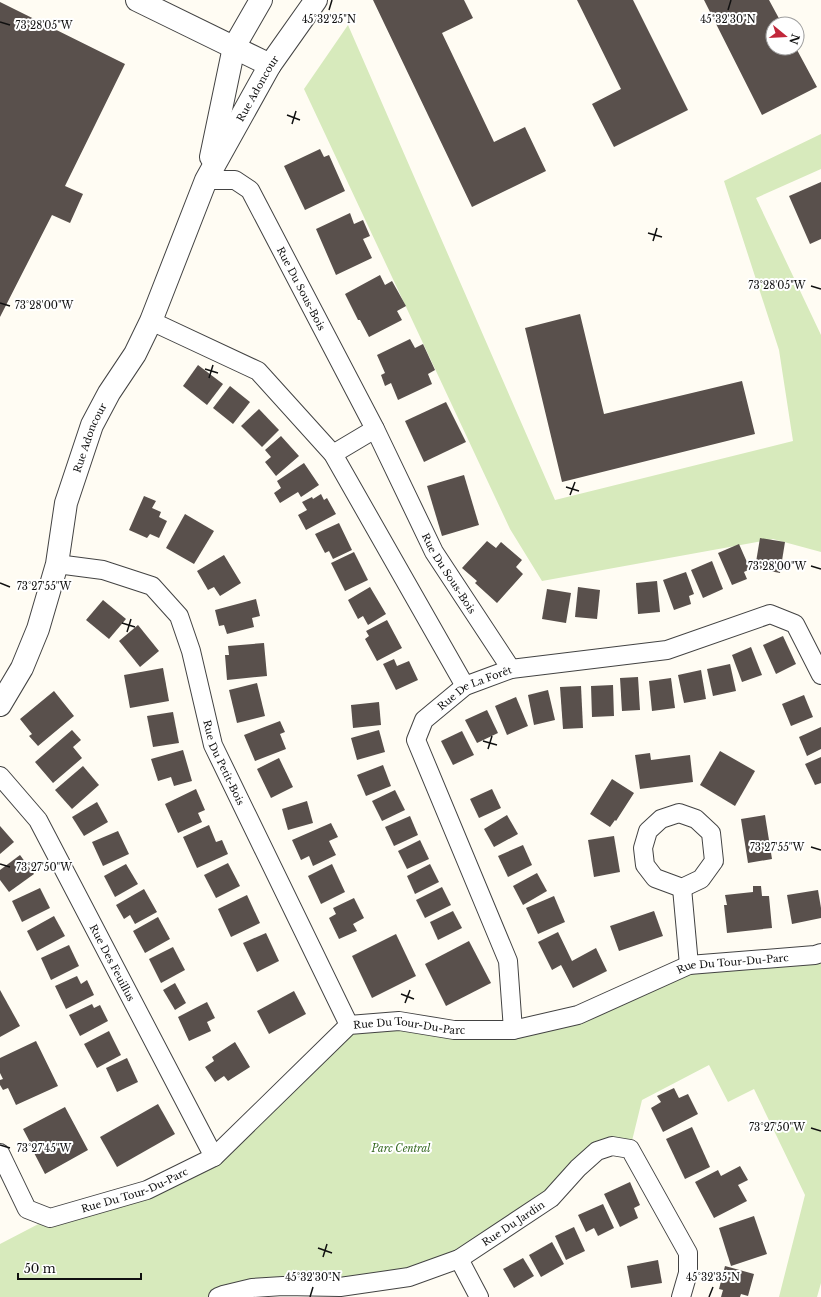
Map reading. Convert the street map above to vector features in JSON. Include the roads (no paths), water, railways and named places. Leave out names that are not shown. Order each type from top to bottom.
[{"type":"street","points":[[137,0],[270,65]]},
{"type":"street","name":"Rue Adoncour","points":[[206,180],[234,47],[261,0]]},
{"type":"street","name":"Rue Adoncour","points":[[0,705],[22,668],[35,636],[57,564],[66,503],[92,425],[109,394],[135,354],[151,321],[206,180],[270,65],[316,0]]},
{"type":"street","name":"Rue Du Sous-Bois","points":[[206,180],[235,180],[250,190],[375,429],[434,552],[511,669]]},
{"type":"street","points":[[151,321],[258,371],[333,454],[465,686]]},
{"type":"street","points":[[333,454],[375,429]]},
{"type":"street","name":"Rue Du Petit-Bois","points":[[57,564],[103,570],[152,586],[179,616],[191,651],[214,745],[349,1025]]},
{"type":"street","name":"Rue De La Forêt","points":[[513,1030],[508,961],[416,740],[424,720],[465,686],[511,669],[667,650],[770,614],[795,624],[821,675]]},
{"type":"street","name":"Rue Des Feuillus","points":[[0,776],[38,820],[214,1156]]},
{"type":"street","points":[[679,813],[696,819],[711,833],[714,862],[701,879],[682,888],[655,878],[645,865],[643,848],[648,831],[661,819],[679,813]]},
{"type":"street","name":"Rue Du Tour-Du-Parc","points":[[682,888],[689,965]]},
{"type":"street","name":"Rue Du Tour-Du-Parc","points":[[0,1153],[27,1209],[50,1218],[147,1190],[214,1156],[349,1025],[399,1021],[454,1030],[513,1030],[578,1014],[689,965],[815,955],[821,953]]},
{"type":"street","name":"Rue Du Jardin","points":[[218,1297],[252,1288],[284,1292],[340,1287],[409,1277],[459,1259],[551,1198],[578,1168],[597,1151],[612,1146],[630,1149],[688,1252],[688,1272],[681,1297]]},
{"type":"street","points":[[459,1259],[480,1297]]},
{"type":"park label","name":"Parc Central","points":[[401,1148]]}]
